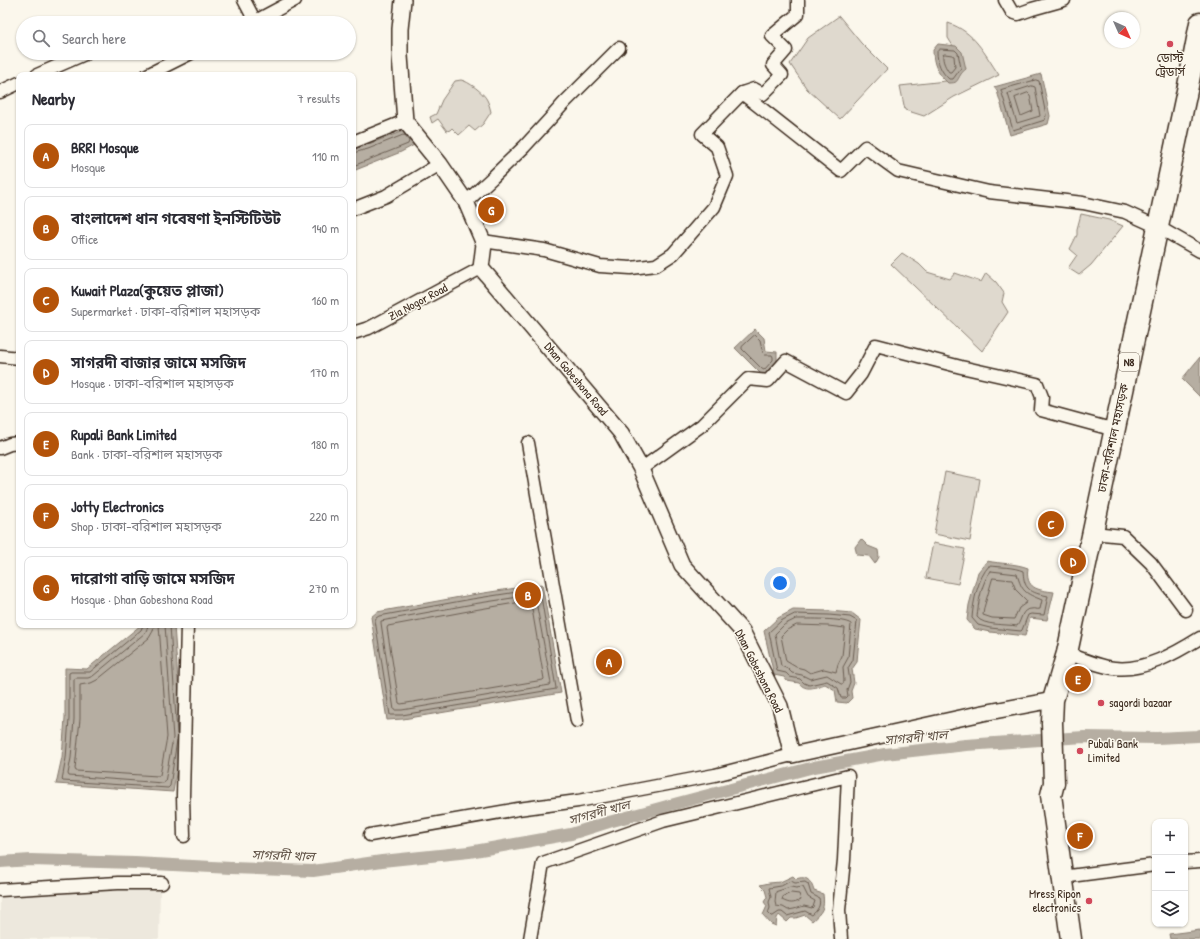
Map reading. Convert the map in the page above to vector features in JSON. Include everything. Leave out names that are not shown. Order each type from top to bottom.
[{"type":"highway","name":"ঢাকা-বরিশাল মহাসড়ক","points":[[1052,700],[1067,653],[1200,27]]},
{"type":"highway","points":[[1052,700],[1060,716],[1051,727],[1052,751],[1044,766],[1060,795],[1079,939]]},
{"type":"highway","points":[[1054,783],[1051,795],[1071,939]]},
{"type":"street","points":[[244,0],[251,16]]},
{"type":"street","points":[[265,16],[295,0]]},
{"type":"street","points":[[403,0],[400,29],[400,56],[405,121],[440,164],[466,202],[484,244],[482,268]]},
{"type":"street","points":[[483,241],[544,250],[600,266],[631,268],[656,265],[673,254],[714,207],[727,176],[717,148],[702,134],[742,93],[754,88],[764,94],[782,75],[773,65],[786,50],[772,36],[798,14],[798,0]]},
{"type":"street","points":[[1005,0],[1012,12],[1018,14],[1064,0]]},
{"type":"street","points":[[466,202],[513,157],[619,48]]},
{"type":"street","points":[[44,72],[71,60]]},
{"type":"street","points":[[153,72],[177,60]]},
{"type":"street","points":[[0,92],[16,84]]},
{"type":"street","points":[[742,93],[842,171],[865,147],[898,171],[989,192],[1083,203],[1125,212],[1158,227],[1200,250]]},
{"type":"street","points":[[356,141],[405,121]]},
{"type":"street","points":[[356,208],[386,196],[440,164]]},
{"type":"street","name":"Zia Nogor Road","points":[[356,332],[369,328],[482,268]]},
{"type":"street","name":"Dhan Gobeshona Road","points":[[482,268],[621,433],[641,469],[682,565],[742,631],[780,706],[792,755]]},
{"type":"street","points":[[641,469],[702,425],[748,379],[768,381],[786,361],[846,394],[861,374],[876,345],[961,367],[1037,384],[1042,397],[1041,410],[1115,430]]},
{"type":"street","points":[[0,356],[16,358]]},
{"type":"street","points":[[528,443],[577,721]]},
{"type":"street","points":[[0,448],[10,444],[16,444]]},
{"type":"street","points":[[1093,533],[1123,536],[1151,563],[1186,610]]},
{"type":"street","points":[[184,836],[187,628]]},
{"type":"street","points":[[1067,653],[1094,663],[1115,668],[1136,667],[1174,654],[1200,638]]},
{"type":"street","points":[[370,835],[518,809],[578,802],[715,775],[792,755],[975,715],[1052,700]]},
{"type":"street","points":[[530,939],[544,863],[663,821],[848,776],[844,860],[839,910],[841,939]]},
{"type":"street","points":[[1188,862],[1200,861]]},
{"type":"street","points":[[1070,876],[1152,865]]},
{"type":"street","points":[[0,890],[118,883],[162,883]]},
{"type":"shaded area","points":[[839,16],[861,43],[887,69],[840,119],[807,89],[790,64],[808,38]]},
{"type":"shaded area","points":[[948,23],[965,32],[978,44],[999,75],[954,97],[924,116],[905,110],[900,86],[955,80],[962,60],[948,38]]},
{"type":"shaded area","points":[[461,80],[472,85],[483,94],[488,102],[491,112],[483,124],[475,131],[469,126],[459,135],[452,128],[447,131],[438,119],[432,123],[430,117],[436,114],[442,100],[455,81]]},
{"type":"shaded area","points":[[1081,214],[1109,220],[1123,226],[1091,265],[1079,275],[1068,268],[1077,255],[1070,249],[1077,235]]},
{"type":"shaded area","points":[[902,253],[919,264],[927,272],[950,279],[955,273],[981,282],[986,273],[996,282],[1004,293],[1002,302],[1008,312],[982,351],[891,264]]},
{"type":"shaded area","points":[[945,472],[980,479],[970,541],[934,534]]},
{"type":"shaded area","points":[[933,543],[965,549],[958,584],[926,578]]},
{"type":"shaded area","points":[[79,888],[160,889],[159,939],[0,939],[0,892]]},
{"type":"water","points":[[938,44],[956,46],[962,52],[966,69],[955,82],[948,83],[936,68],[933,50]]},
{"type":"water","points":[[1041,74],[1050,116],[1048,124],[1010,135],[997,91],[994,87]]},
{"type":"water","points":[[406,130],[416,144],[401,152],[356,170],[356,149]]},
{"type":"water","points":[[755,329],[764,338],[766,351],[777,352],[777,361],[764,377],[735,348]]},
{"type":"water","points":[[1200,357],[1200,397],[1182,379]]},
{"type":"water","points":[[861,539],[868,546],[878,550],[879,557],[875,564],[869,556],[857,555],[855,547]]},
{"type":"water","points":[[987,561],[1018,565],[1028,568],[1029,580],[1034,587],[1054,592],[1047,620],[1030,618],[1025,636],[975,629],[967,620],[969,605],[978,572]]},
{"type":"water","points":[[542,584],[561,693],[403,719],[387,720],[371,617],[377,612]]},
{"type":"water","points":[[793,610],[852,613],[861,620],[857,662],[852,669],[854,683],[851,691],[852,698],[847,703],[837,702],[835,690],[825,684],[808,688],[799,683],[787,681],[784,677],[774,675],[764,631],[778,618]]},
{"type":"water","points":[[137,628],[174,628],[182,738],[173,792],[56,784],[62,757],[65,718],[65,668],[87,669]]},
{"type":"water","points":[[793,876],[796,879],[806,878],[814,891],[823,894],[824,903],[822,910],[812,921],[805,915],[791,918],[787,922],[779,915],[776,926],[771,924],[763,915],[767,906],[764,902],[767,897],[765,890],[760,885],[780,882]]},
{"type":"water","points":[[1200,930],[1200,939],[1170,939],[1169,934]]},
{"type":"waterway","name":"সাগরদী খাল","points":[[0,862],[31,860],[313,871],[382,861],[469,852],[571,834],[609,822],[814,767],[885,754],[966,745],[1084,737],[1157,738],[1200,735]]},
{"type":"place","name":"ডোস্ট ট্রেডার্স","points":[[1170,44]]},
{"type":"place","name":"দারোগা বাড়ি জামে মসজিদ","points":[[491,210]]},
{"type":"place","name":"Kuwait Plaza(কুয়েত প্লাজা)","points":[[1051,524]]},
{"type":"place","name":"সাগরদী বাজার জামে মসজিদ","points":[[1073,561]]},
{"type":"place","name":"বাংলাদেশ ধান গবেষণা ইনস্টিটিউট","points":[[528,595]]},
{"type":"place","name":"BRRI Mosque","points":[[609,662]]},
{"type":"place","name":"Rupali Bank Limited","points":[[1078,679]]},
{"type":"place","name":"sagordi bazaar","points":[[1101,703]]},
{"type":"place","name":"Pubali Bank Limited","points":[[1080,751]]},
{"type":"place","name":"Jotty Electronics","points":[[1080,836]]},
{"type":"place","name":"Mress Ripon electronics","points":[[1089,901]]}]
